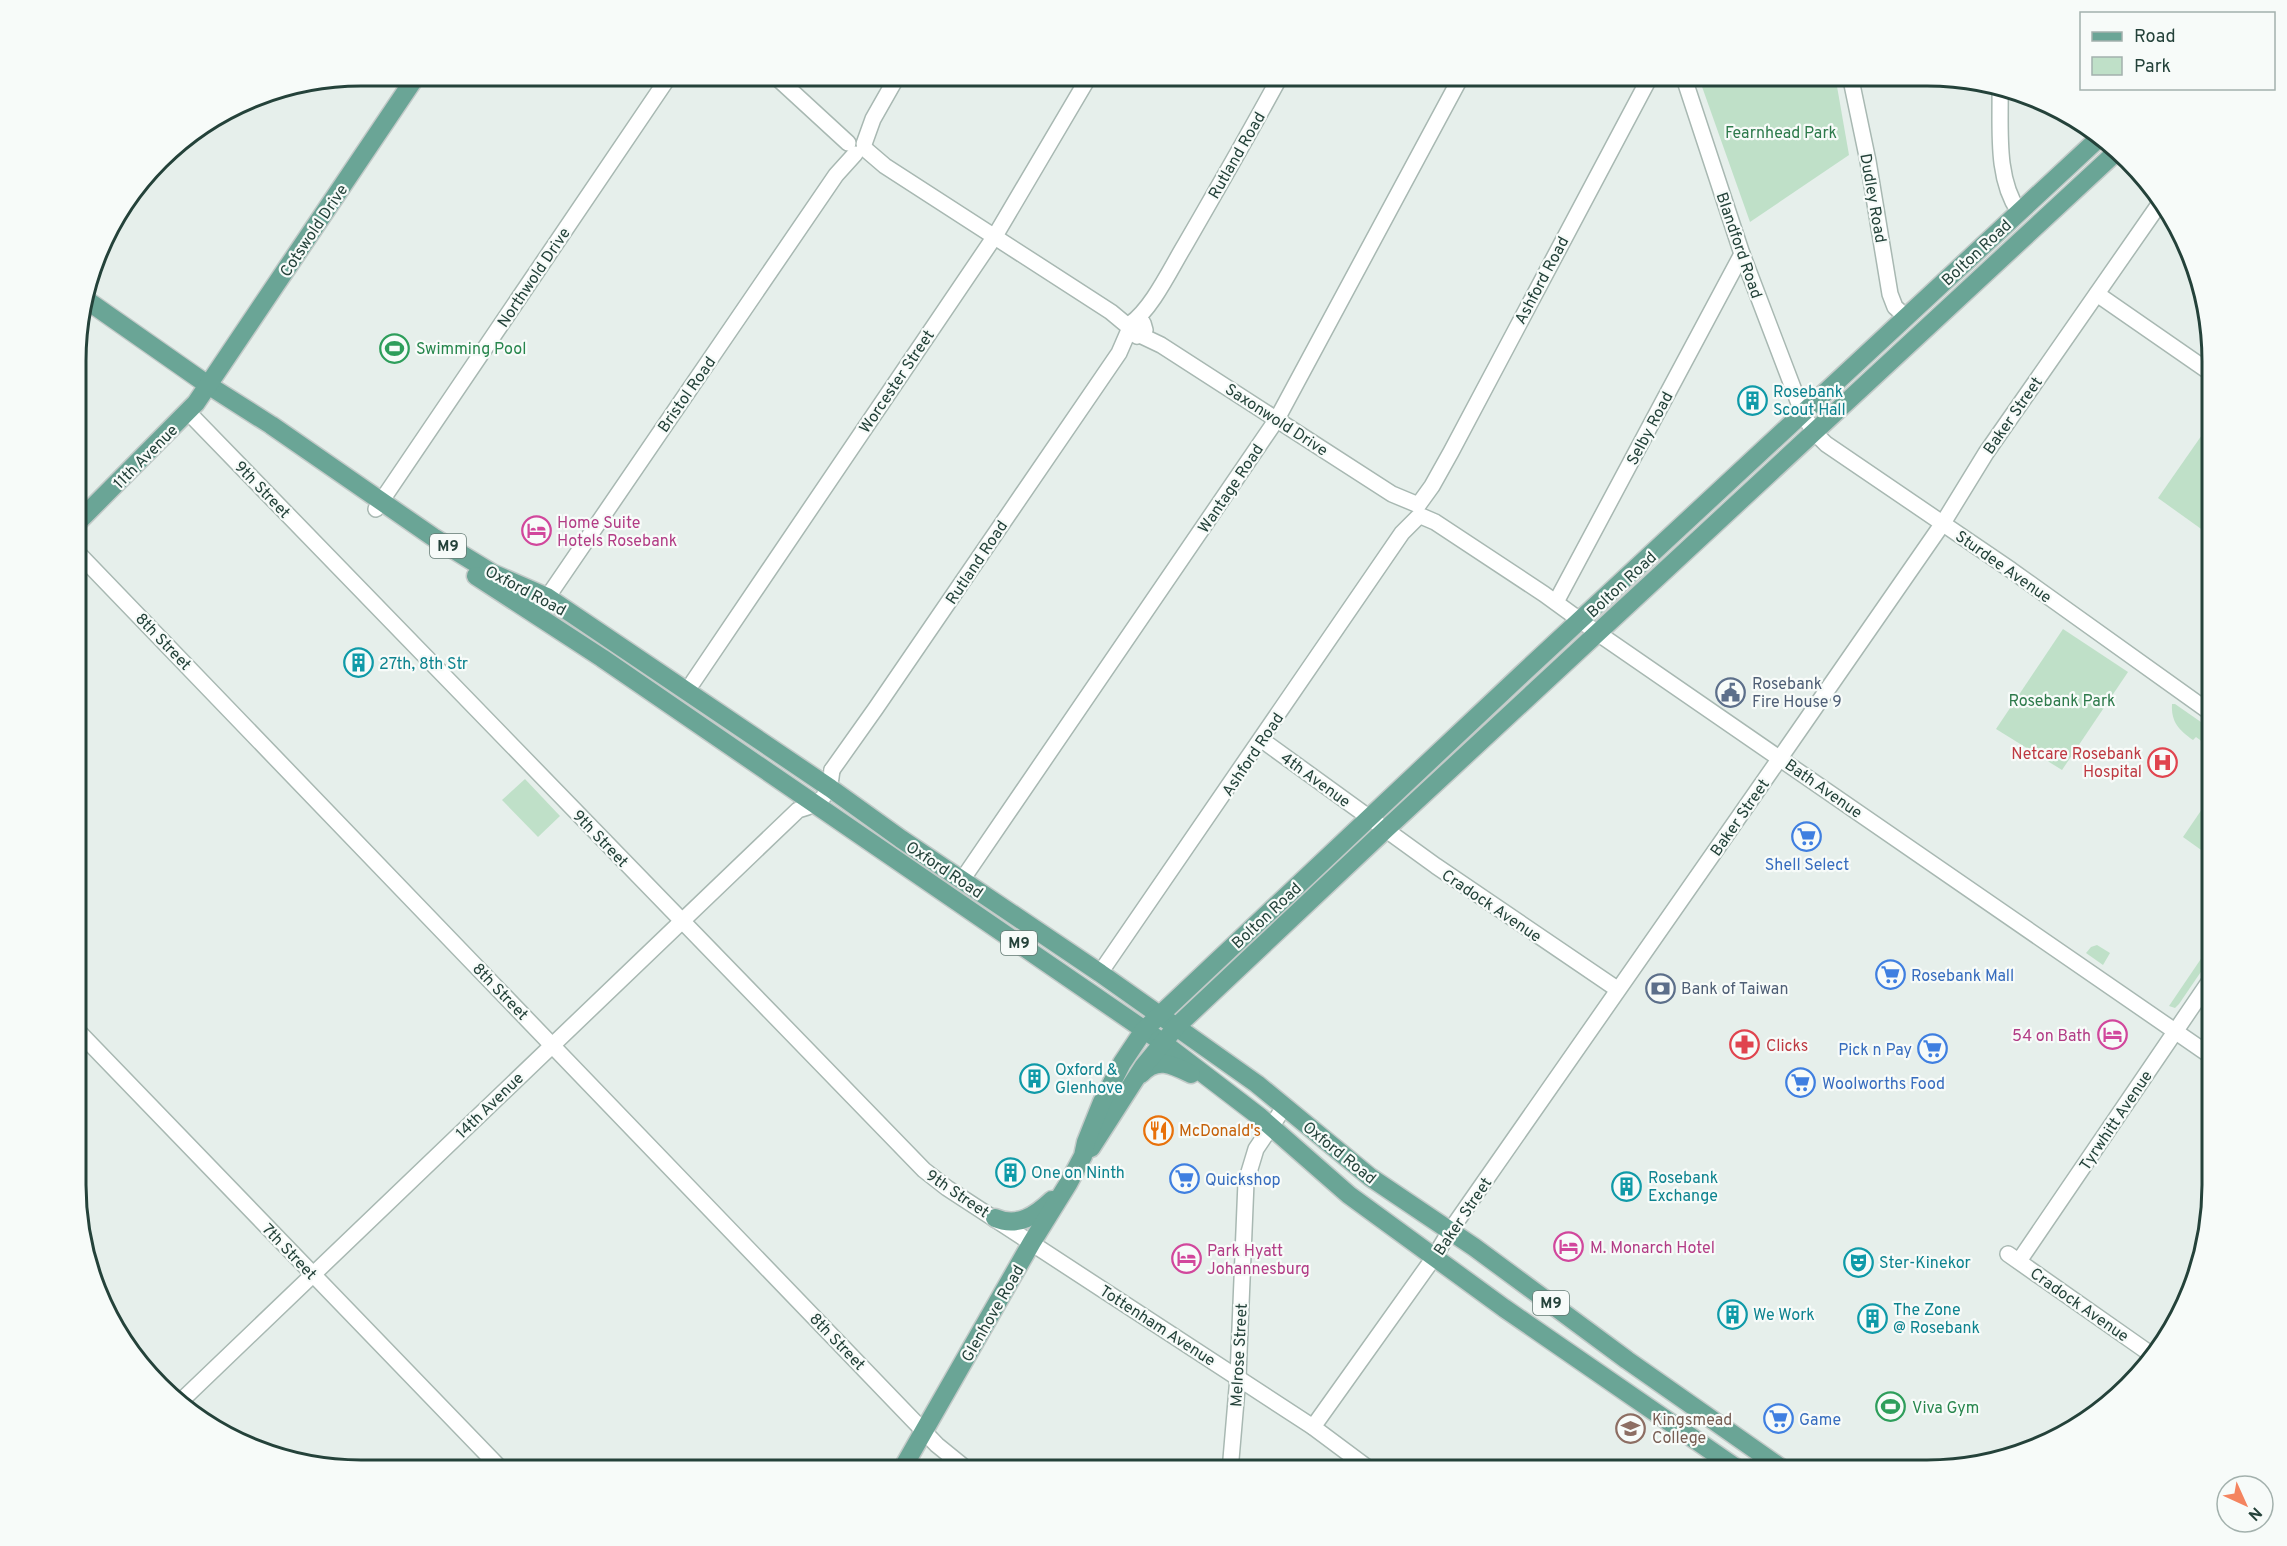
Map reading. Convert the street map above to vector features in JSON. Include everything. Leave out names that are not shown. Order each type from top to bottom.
[{"type":"main road","name":"Cotswold Drive","points":[[206,389],[410,86]]},
{"type":"main road","name":"Bolton Road","points":[[1144,1030],[2094,142]]},
{"type":"main road","name":"Bolton Road","points":[[1162,1042],[1385,830],[2111,157]]},
{"type":"main road","name":"Oxford Road","points":[[92,303],[206,389]]},
{"type":"main road","name":"Oxford Road","points":[[90,314],[378,505],[458,564],[675,708],[804,803],[1162,1042],[1270,1126],[1349,1195],[1504,1308],[1724,1460]]},
{"type":"main road","name":"11th Avenue","points":[[86,513],[188,412],[206,389]]},
{"type":"main road","name":"Oxford Road","points":[[378,505],[492,573],[547,597],[688,688],[813,777],[831,779],[962,880],[1231,1065],[1285,1106],[1370,1177],[1450,1231],[1627,1360],[1770,1460]]},
{"type":"main road","name":"Glenhove Road","points":[[907,1460],[1032,1242],[1068,1184],[1083,1156],[1086,1142],[1102,1102],[1122,1063],[1144,1030]]},
{"type":"main road","name":"Glenhove Road","points":[[1083,1156],[1093,1146],[1125,1094],[1162,1042]]},
{"type":"main road","points":[[1125,1094],[1145,1070],[1157,1062],[1174,1066],[1218,1086]]},
{"type":"main road","points":[[995,1218],[1013,1222],[1027,1218],[1045,1207],[1068,1184]]},
{"type":"street","name":"Northwold Drive","points":[[378,505],[663,86]]},
{"type":"street","name":"Saxonwold Drive","points":[[786,86],[875,163],[885,166],[995,236],[1419,512]]},
{"type":"street","name":"Bristol Road","points":[[536,614],[836,175],[839,165],[856,146],[892,86]]},
{"type":"street","name":"Worcester Street","points":[[675,708],[995,236],[1084,86]]},
{"type":"street","name":"Rutland Road","points":[[804,803],[831,779],[876,708],[1137,328],[1275,86]]},
{"type":"street","name":"Wantage Road","points":[[962,880],[1277,419],[1456,86]]},
{"type":"street","name":"Ashford Road","points":[[1100,973],[1262,740],[1402,532],[1402,528],[1419,512],[1645,86]]},
{"type":"street","name":"Blandford Road","points":[[1687,86],[1742,254],[1803,414]]},
{"type":"street","name":"Dudley Road","points":[[1852,86],[1868,161],[1890,294],[1895,307],[1906,317]]},
{"type":"street","points":[[2000,96],[2005,183],[2007,194],[2019,212]]},
{"type":"street","name":"Baker Street","points":[[1313,1427],[1435,1256],[1617,989],[1780,758],[1942,523],[1986,453],[2156,209]]},
{"type":"street","name":"Selby Road","points":[[1556,602],[1742,254]]},
{"type":"street","points":[[2097,294],[2202,367]]},
{"type":"street","name":"9th Street","points":[[188,412],[924,1170],[1032,1242]]},
{"type":"street","name":"Sturdee Avenue","points":[[1803,414],[1814,432],[1826,444],[2202,707]]},
{"type":"street","name":"Bath Avenue","points":[[1419,512],[1556,602],[1599,634],[2202,1050]]},
{"type":"street","name":"8th Street","points":[[86,561],[924,1431],[955,1460]]},
{"type":"street","name":"4th Avenue","points":[[1262,740],[1370,818]]},
{"type":"street","points":[[804,803],[813,777]]},
{"type":"street","name":"14th Avenue","points":[[185,1397],[804,803]]},
{"type":"street","name":"Cradock Avenue","points":[[1370,818],[1617,989]]},
{"type":"street","name":"Tyrwhitt Avenue","points":[[2013,1258],[2202,992]]},
{"type":"street","name":"7th Street","points":[[86,1039],[492,1460]]},
{"type":"street","name":"Melrose Street","points":[[1231,1460],[1238,1377],[1245,1190],[1252,1158],[1270,1126],[1285,1106]]},
{"type":"street","name":"Tottenham Avenue","points":[[1032,1242],[1313,1427],[1357,1460]]},
{"type":"street","name":"Cradock Avenue","points":[[2013,1258],[2146,1351]]},
{"type":"green space","name":"Fearnhead Park","points":[[1702,86],[1837,86],[1849,155],[1750,222]]},
{"type":"green space","points":[[2202,435],[2202,530],[2158,498]]},
{"type":"green space","name":"Rosebank Park","points":[[2063,629],[2128,672],[2062,770],[1996,729]]},
{"type":"green space","points":[[2172,704],[2175,704],[2202,723],[2202,741],[2196,737],[2193,740],[2180,729],[2173,716]]},
{"type":"green space","points":[[525,779],[560,816],[538,837],[502,800]]},
{"type":"green space","points":[[2202,809],[2202,851],[2183,837]]},
{"type":"green space","points":[[2097,945],[2110,953],[2103,965],[2086,953],[2091,947]]},
{"type":"green space","points":[[2202,957],[2202,970],[2179,1004],[2175,1008],[2169,1006]]},
{"type":"water","name":"Swimming Pool","points":[[391,338],[405,348],[399,357],[385,347]]},
{"type":"place","name":"Swimming Pool","points":[[395,348]]},
{"type":"place","name":"Rosebank Scout Hall","points":[[1752,400]]},
{"type":"place","name":"Home Suite Hotels Rosebank","points":[[536,531]]},
{"type":"place","name":"27th, 8th Str","points":[[358,663]]},
{"type":"place","name":"Rosebank Fire House 9","points":[[1731,692]]},
{"type":"place","name":"Netcare Rosebank Hospital","points":[[2163,762]]},
{"type":"place","name":"Shell Select","points":[[1807,836]]},
{"type":"place","name":"Rosebank Mall","points":[[1890,975]]},
{"type":"place","name":"Bank of Taiwan","points":[[1660,988]]},
{"type":"place","name":"54 on Bath","points":[[2112,1035]]},
{"type":"place","name":"Clicks","points":[[1745,1045]]},
{"type":"place","name":"Pick n Pay","points":[[1933,1049]]},
{"type":"place","name":"Oxford & Glenhove","points":[[1034,1078]]},
{"type":"place","name":"Woolworths Food","points":[[1801,1083]]},
{"type":"place","name":"McDonald's","points":[[1158,1130]]},
{"type":"place","name":"One on Ninth","points":[[1010,1172]]},
{"type":"place","name":"Quickshop","points":[[1184,1179]]},
{"type":"place","name":"Rosebank Exchange","points":[[1627,1186]]},
{"type":"place","name":"M. Monarch Hotel","points":[[1569,1247]]},
{"type":"place","name":"Park Hyatt Johannesburg","points":[[1186,1259]]},
{"type":"place","name":"Ster-Kinekor","points":[[1858,1262]]},
{"type":"place","name":"We Work","points":[[1732,1314]]},
{"type":"place","name":"The Zone @ Rosebank","points":[[1872,1318]]},
{"type":"place","name":"Viva Gym","points":[[1891,1407]]},
{"type":"place","name":"Game","points":[[1778,1419]]},
{"type":"place","name":"Kingsmead College","points":[[1631,1428]]}]
